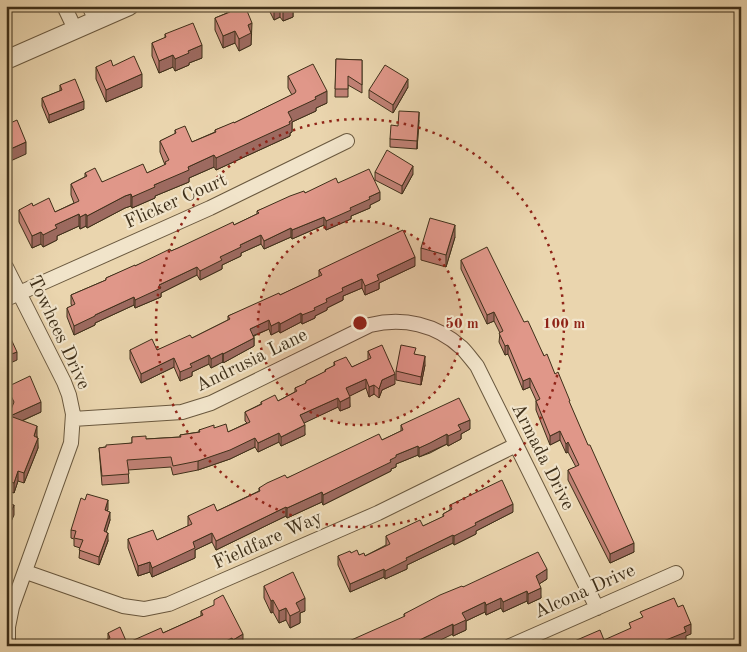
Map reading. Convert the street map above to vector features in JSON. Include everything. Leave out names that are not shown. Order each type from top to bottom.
[{"type":"street","points":[[64,6],[75,29]]},
{"type":"street","points":[[6,60],[75,29],[92,13],[129,6]]},
{"type":"street","name":"Flicker Court","points":[[6,299],[210,208],[347,141]]},
{"type":"street","name":"Towhees Drive","points":[[6,267],[69,394],[73,418],[72,439],[69,451],[10,619],[8,646]]},
{"type":"street","name":"Andrusia Lane","points":[[73,418],[182,412],[197,409],[361,328],[378,323],[414,323],[430,327],[441,333]]},
{"type":"street","name":"Armada Drive","points":[[441,333],[462,348],[477,366],[597,608]]},
{"type":"street","name":"Fieldfare Way","points":[[26,572],[123,606],[144,608],[169,604],[378,513],[516,445]]},
{"type":"street","name":"Alcona Drive","points":[[510,646],[676,573]]},
{"type":"building","points":[[227,6],[245,6],[252,23],[248,25],[251,33],[239,39],[235,31],[223,36],[215,18],[230,12]]},
{"type":"building","points":[[280,6],[293,6],[283,11]]},
{"type":"building","points":[[193,23],[202,45],[175,59],[173,55],[159,61],[152,43],[166,37],[165,34]]},
{"type":"building","points":[[134,56],[142,74],[106,90],[96,67],[111,60],[113,66]]},
{"type":"building","points":[[336,59],[362,60],[362,85],[348,76],[348,89],[335,89]]},
{"type":"building","points":[[313,64],[327,91],[315,97],[316,99],[288,112],[292,120],[289,122],[290,124],[216,158],[214,155],[188,167],[189,170],[132,197],[131,194],[125,196],[87,216],[86,214],[80,217],[79,214],[55,225],[57,228],[43,235],[41,232],[32,236],[19,210],[32,203],[33,206],[49,198],[55,212],[79,201],[71,184],[87,176],[85,173],[95,168],[102,182],[143,164],[147,173],[166,164],[165,162],[169,160],[160,141],[176,133],[175,130],[185,126],[192,142],[216,132],[215,130],[234,123],[295,93],[296,91],[288,76]]},
{"type":"building","points":[[385,65],[408,79],[393,105],[369,90]]},
{"type":"building","points":[[75,79],[84,101],[49,115],[42,98],[62,90],[60,85]]},
{"type":"building","points":[[399,111],[419,112],[417,141],[390,139],[391,125],[398,126]]},
{"type":"building","points":[[17,120],[26,142],[6,151],[6,125]]},
{"type":"building","points":[[387,150],[413,166],[402,186],[375,172]]},
{"type":"building","points":[[369,169],[380,192],[350,208],[351,210],[326,221],[324,217],[292,230],[291,228],[264,241],[261,235],[240,245],[241,247],[220,257],[222,260],[200,271],[197,267],[159,285],[161,288],[135,300],[134,297],[74,326],[67,308],[75,304],[71,295],[170,249],[171,251],[233,222],[234,225],[259,213],[257,211],[290,196],[304,191],[305,193],[336,178],[338,183]]},
{"type":"building","points":[[430,218],[455,225],[446,255],[421,248]]},
{"type":"building","points":[[403,230],[415,257],[377,275],[379,280],[365,286],[362,279],[342,288],[343,291],[326,299],[327,302],[314,308],[315,310],[302,315],[301,313],[280,324],[279,322],[271,326],[269,320],[250,329],[254,338],[211,359],[209,355],[190,364],[192,367],[180,372],[174,358],[141,374],[130,350],[152,339],[157,350],[190,335],[192,338],[230,319],[228,316],[279,293],[280,295],[322,275],[319,270]]},
{"type":"building","points":[[487,247],[524,322],[528,321],[544,356],[547,354],[555,374],[558,372],[588,445],[590,445],[634,543],[610,554],[568,470],[579,465],[568,442],[566,444],[560,431],[550,436],[536,401],[540,399],[530,378],[523,381],[508,345],[505,346],[499,333],[503,331],[494,312],[487,315],[461,260]]},
{"type":"building","points":[[6,328],[17,352],[6,356]]},
{"type":"building","points":[[382,345],[395,374],[382,380],[379,389],[374,385],[369,387],[366,379],[346,388],[350,397],[340,402],[338,398],[300,415],[305,425],[281,437],[279,433],[258,443],[255,438],[230,450],[198,461],[173,466],[171,457],[127,460],[129,474],[102,476],[99,448],[106,447],[106,445],[132,443],[132,437],[146,436],[146,439],[181,437],[180,435],[200,432],[199,430],[214,425],[214,428],[226,424],[228,432],[250,422],[245,412],[262,404],[261,402],[275,395],[278,401],[297,391],[295,388],[335,365],[334,362],[346,357],[352,367],[371,358],[368,351]]},
{"type":"building","points":[[401,345],[416,348],[414,354],[425,356],[421,377],[396,371]]},
{"type":"building","points":[[30,376],[41,402],[10,416],[37,426],[34,436],[38,438],[24,473],[18,471],[14,483],[8,481],[6,486],[6,422],[14,402],[9,392],[11,391],[9,386]]},
{"type":"building","points":[[459,398],[470,420],[458,425],[461,430],[448,436],[447,434],[419,448],[418,446],[396,455],[396,457],[390,460],[391,462],[323,495],[322,492],[286,507],[216,541],[212,533],[193,542],[195,548],[152,568],[150,562],[138,566],[128,539],[153,530],[157,540],[192,524],[188,516],[214,504],[217,511],[260,491],[259,488],[267,483],[285,475],[287,478],[379,434],[382,440],[403,430],[401,425]]},
{"type":"building","points":[[502,480],[513,504],[475,523],[476,525],[406,558],[407,560],[385,571],[384,569],[350,584],[338,556],[357,550],[359,555],[364,553],[365,556],[390,544],[386,536],[420,520],[423,526],[444,516],[443,514],[452,509],[450,505]]},
{"type":"building","points":[[87,494],[108,500],[105,510],[110,512],[104,531],[108,533],[99,557],[79,550],[83,540],[74,538],[76,531],[71,530],[81,498],[85,500]]},
{"type":"building","points":[[6,503],[14,505],[6,523]]},
{"type":"building","points":[[538,552],[547,569],[536,576],[541,588],[528,594],[527,591],[503,602],[501,598],[486,605],[485,602],[462,613],[466,620],[453,626],[453,624],[407,646],[338,646],[405,616],[404,614],[440,595],[463,587]]},
{"type":"building","points":[[293,572],[305,598],[296,603],[300,611],[290,616],[286,608],[279,611],[273,600],[271,601],[264,586]]},
{"type":"building","points":[[223,595],[243,634],[233,640],[232,638],[216,646],[104,646],[103,642],[110,638],[108,633],[120,627],[127,643],[161,628],[163,633],[203,615],[201,611],[214,605],[214,600]]},
{"type":"building","points":[[674,598],[678,607],[683,605],[691,624],[684,627],[686,632],[651,646],[563,646],[600,630],[604,640],[631,628],[629,623],[643,617],[640,612]]}]
